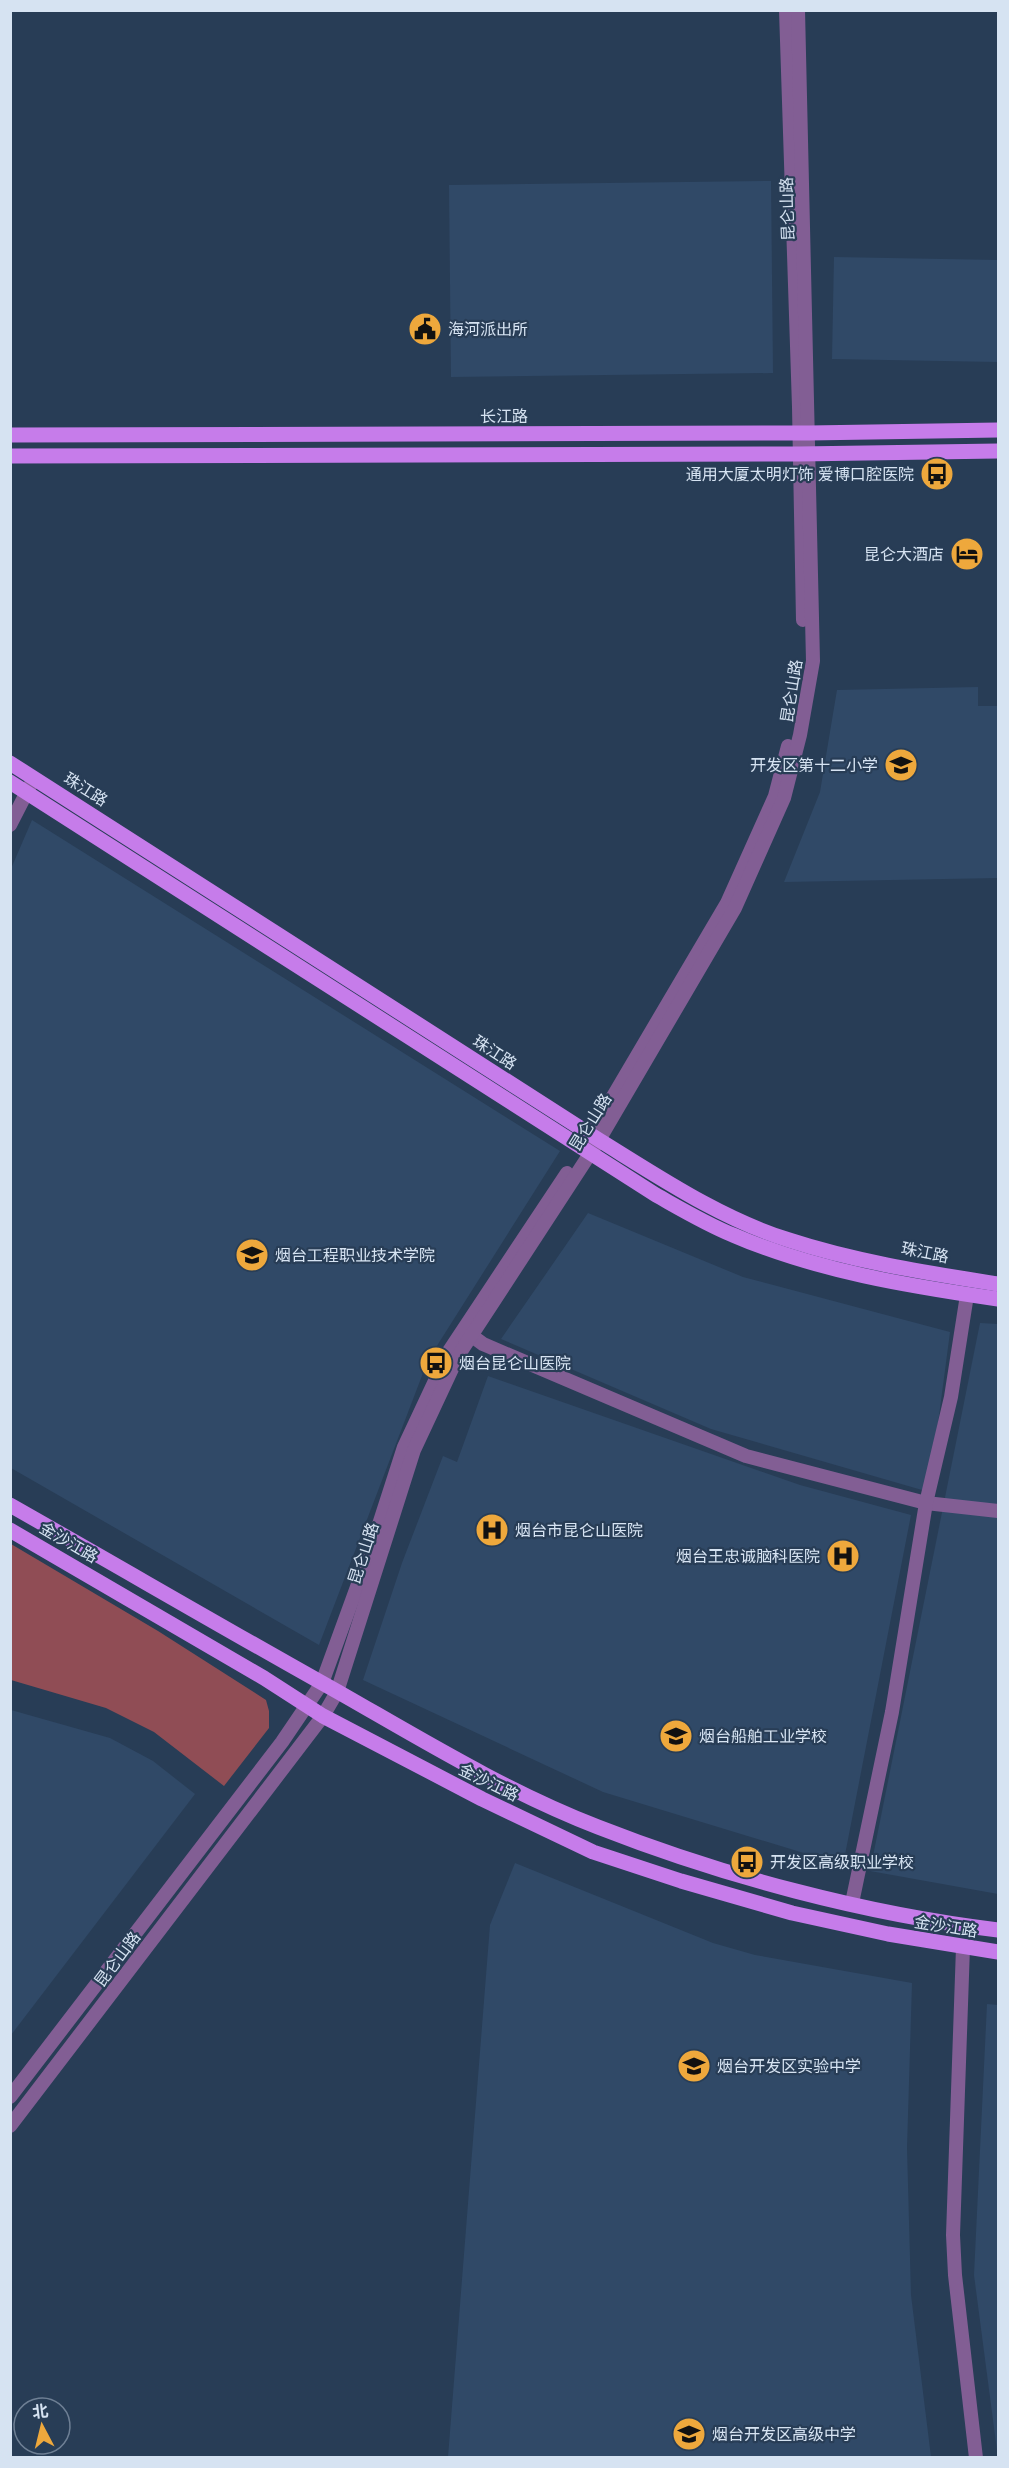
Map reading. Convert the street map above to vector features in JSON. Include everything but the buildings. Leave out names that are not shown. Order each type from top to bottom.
[{"type":"main road","name":"长江路","points":[[10,435],[804,433],[999,430]]},
{"type":"main road","points":[[10,456],[804,454],[999,451]]},
{"type":"main road","name":"珠江路","points":[[10,762],[595,1137],[663,1179],[737,1220],[788,1240],[854,1258],[999,1284]]},
{"type":"main road","points":[[10,782],[586,1152],[656,1195],[722,1230],[784,1255],[850,1273],[999,1299]]},
{"type":"main road","name":"金沙江路","points":[[10,1505],[337,1692],[518,1792],[597,1827],[687,1860],[771,1884],[852,1903],[972,1927],[999,1930]]},
{"type":"main road","name":"金沙江路","points":[[10,1530],[323,1716],[482,1800],[593,1852],[681,1881],[792,1912],[888,1935],[999,1952]]},
{"type":"street","name":"昆仑山路","points":[[786,10],[804,433]]},
{"type":"street","name":"昆仑山路","points":[[10,2126],[323,1716],[337,1692],[414,1450],[458,1356],[595,1137],[727,903],[775,796],[791,735],[804,660],[804,433],[798,10]]},
{"type":"street","points":[[10,825],[34,777]]},
{"type":"street","name":"昆仑山路","points":[[10,2097],[308,1705],[322,1683],[373,1543],[404,1447],[449,1351],[586,1152]]},
{"type":"street","points":[[852,1903],[892,1712],[926,1503],[951,1397],[967,1294]]},
{"type":"street","points":[[463,1330],[483,1344],[746,1456],[926,1503],[999,1511]]},
{"type":"street","points":[[963,1947],[952,2235],[954,2275],[976,2457]]},
{"type":"shaded area","points":[[771,181],[773,373],[451,377],[449,185]]},
{"type":"shaded area","points":[[834,257],[998,260],[998,362],[832,359]]},
{"type":"shaded area","name":"开发区第十二小学","points":[[978,687],[978,706],[998,706],[998,878],[784,882],[820,792],[837,690]]},
{"type":"shaded area","name":"烟台工程职业技术学院","points":[[32,820],[560,1151],[428,1360],[319,1645],[11,1468],[10,871]]},
{"type":"shaded area","points":[[588,1213],[743,1277],[950,1332],[929,1492],[711,1429],[501,1339]]},
{"type":"shaded area","points":[[980,1323],[998,1324],[998,1894],[870,1871]]},
{"type":"shaded area","points":[[488,1376],[800,1485],[911,1515],[843,1865],[603,1792],[363,1680],[402,1563],[443,1456],[457,1462]]},
{"type":"shaded area","points":[[11,1544],[158,1631],[266,1700],[269,1711],[269,1728],[224,1786],[154,1732],[106,1708],[11,1680]]},
{"type":"shaded area","points":[[11,1710],[110,1738],[153,1761],[195,1794],[11,2035]]},
{"type":"shaded area","name":"烟台开发区实验中学","points":[[515,1863],[713,1943],[755,1955],[912,1983],[907,2148],[911,2295],[931,2457],[448,2457],[490,1925]]},
{"type":"shaded area","points":[[987,2004],[998,2005],[998,2458],[974,2275]]},
{"type":"place","name":"海河派出所","points":[[425,329]]},
{"type":"place","name":"通用大厦太明灯饰 爱博口腔医院","points":[[937,474]]},
{"type":"place","name":"昆仑大酒店","points":[[967,554]]},
{"type":"place","name":"开发区第十二小学","points":[[901,765]]},
{"type":"place","name":"烟台工程职业技术学院","points":[[252,1255]]},
{"type":"place","name":"烟台昆仑山医院","points":[[436,1363]]},
{"type":"place","name":"烟台市昆仑山医院","points":[[492,1530]]},
{"type":"place","name":"烟台王忠诚脑科医院","points":[[843,1556]]},
{"type":"place","name":"烟台船舶工业学校","points":[[676,1736]]},
{"type":"place","name":"开发区高级职业学校","points":[[747,1862]]},
{"type":"place","name":"烟台开发区实验中学","points":[[694,2066]]},
{"type":"place","name":"烟台开发区高级中学","points":[[689,2434]]}]
